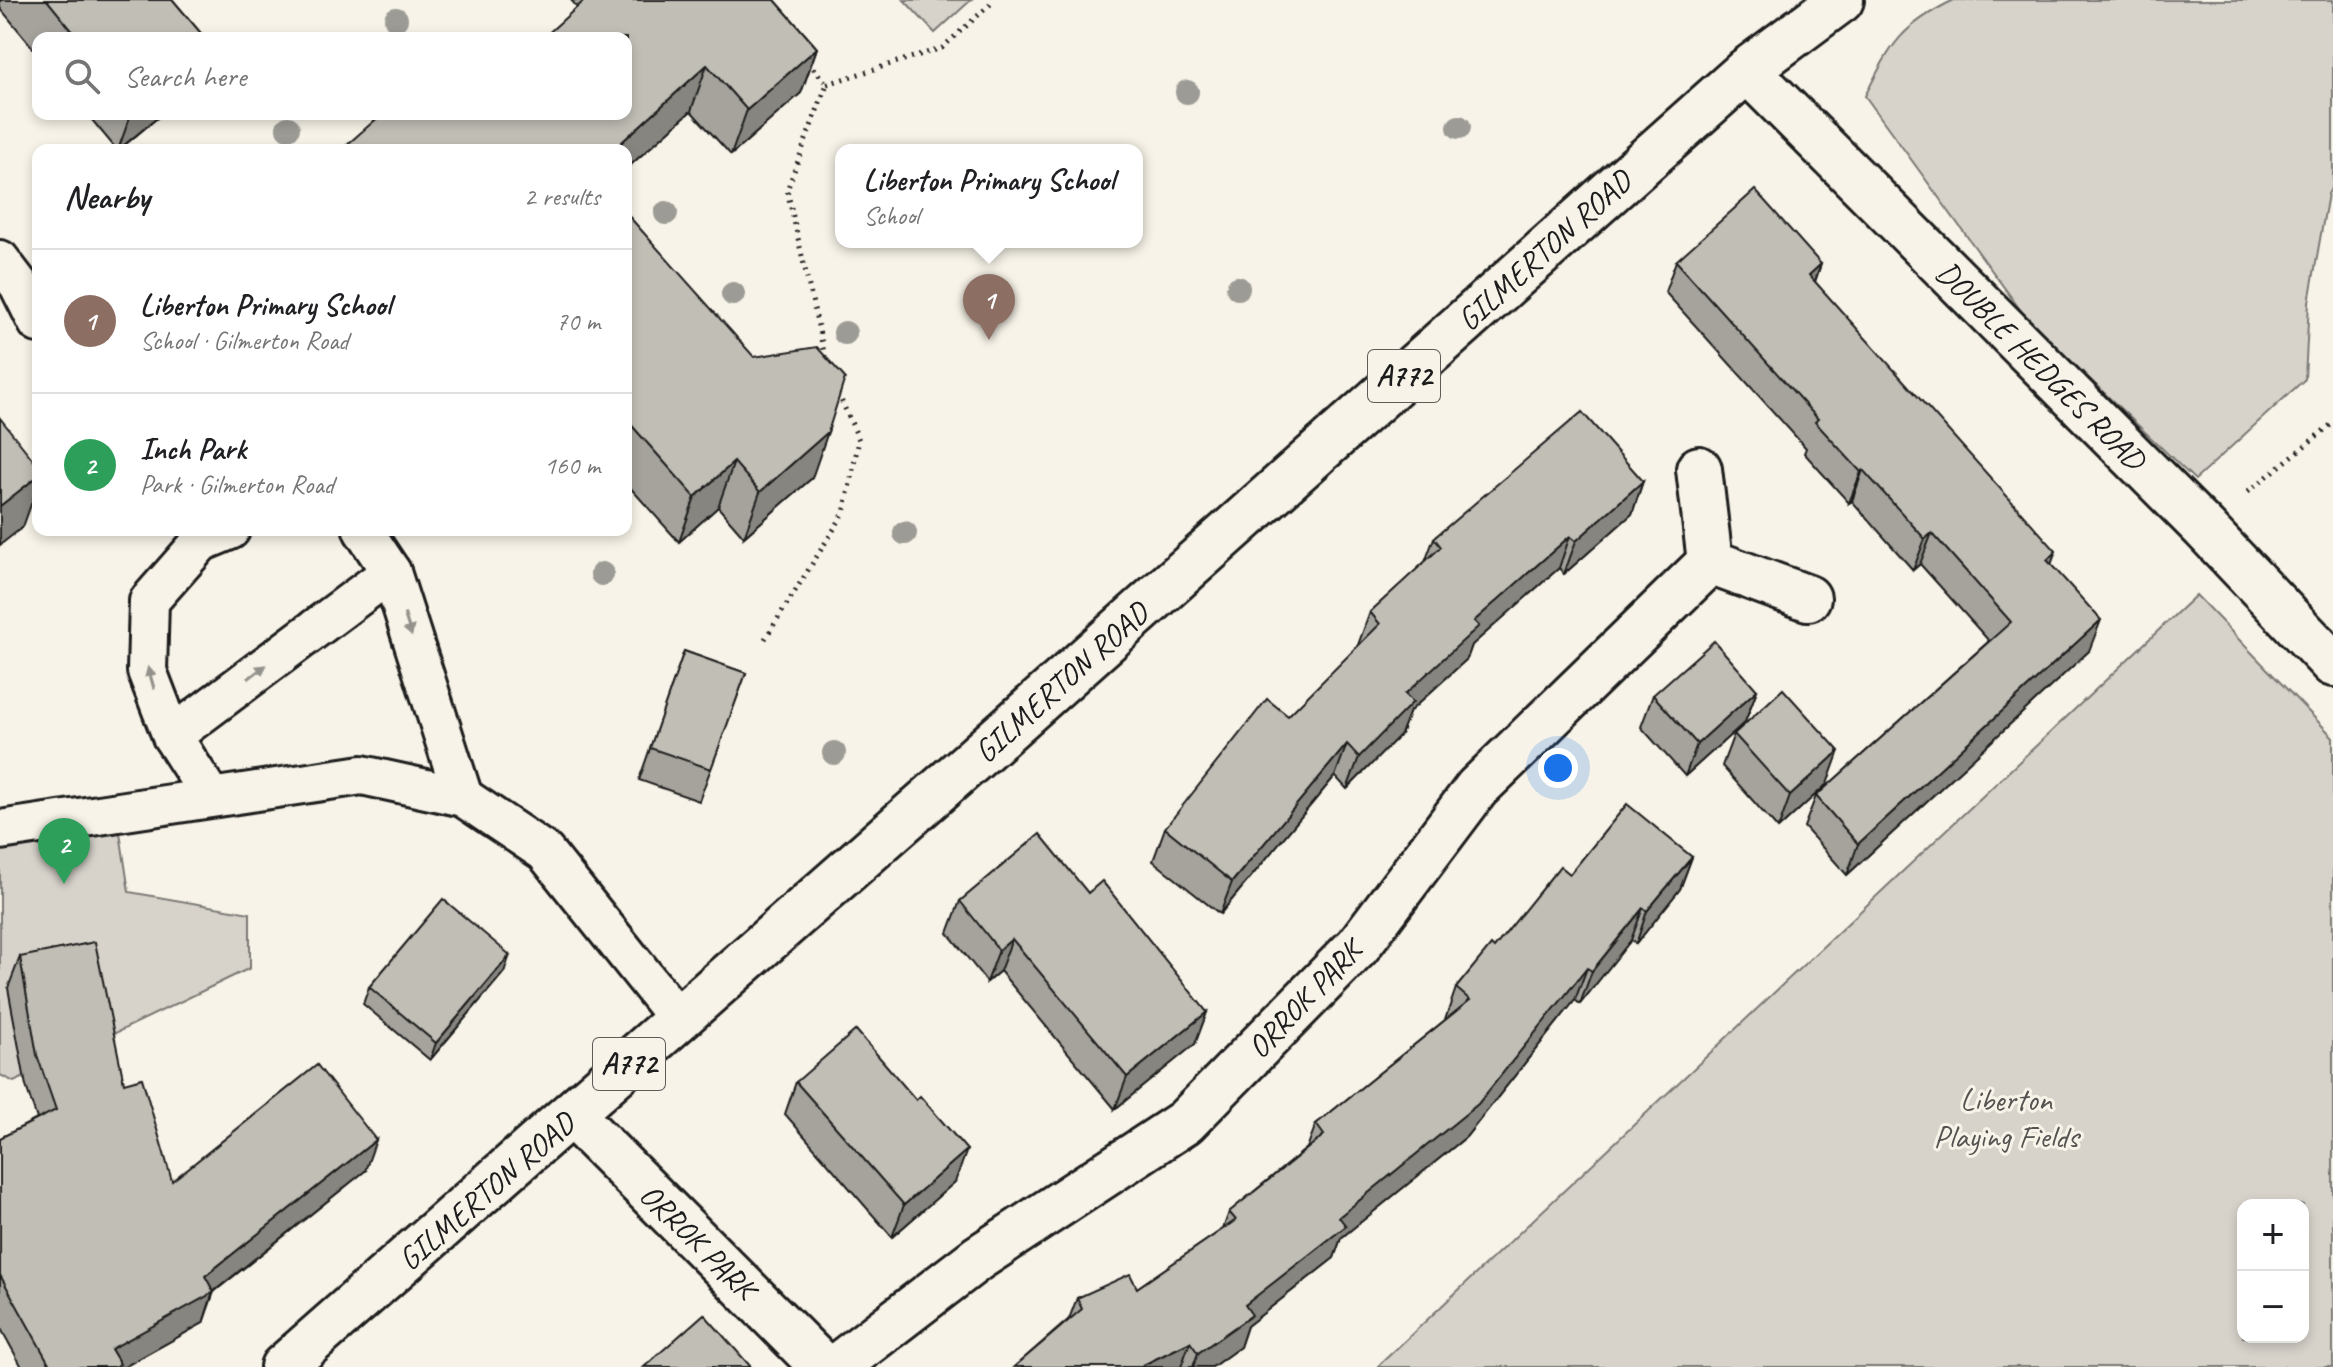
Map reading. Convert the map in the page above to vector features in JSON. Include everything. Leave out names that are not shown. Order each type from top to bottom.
[{"type":"street","name":"GILMERTON ROAD","points":[[283,1367],[572,1115],[1747,70],[1841,0]]},
{"type":"street","name":"DOUBLE HEDGES ROAD","points":[[1747,70],[2204,528],[2333,664]]},
{"type":"street","points":[[1699,469],[1710,562],[1808,598]]},
{"type":"street","name":"ORROK PARK","points":[[836,1367],[978,1258],[1185,1122],[1358,946],[1477,788],[1710,562]]},
{"type":"street","name":"ORROK PARK","points":[[572,1115],[823,1367]]},
{"type":"lane","points":[[0,260],[19,285],[32,311]]},
{"type":"lane","points":[[205,536],[149,601],[147,671],[172,736],[211,797]]},
{"type":"lane","points":[[367,536],[391,572],[463,797]]},
{"type":"lane","points":[[172,736],[391,572]]},
{"type":"lane","points":[[0,830],[362,775],[463,797],[545,852],[679,1020]]},
{"type":"path","points":[[827,84],[942,48],[995,0]]},
{"type":"path","points":[[807,60],[827,84]]},
{"type":"path","points":[[827,84],[787,190],[827,367]]},
{"type":"path","points":[[765,639],[844,513],[859,440],[833,382]]},
{"type":"path","points":[[2204,528],[2333,423]]},
{"type":"green space","points":[[904,0],[971,0],[935,33]]},
{"type":"green space","points":[[1954,0],[2333,0],[2333,185],[2328,194],[2309,302],[2305,379],[2195,480],[2027,319],[1865,96],[1890,50],[1909,28]]},
{"type":"green space","name":"Liberton Playing Fields","points":[[2196,595],[2333,737],[2333,1367],[1377,1367]]},
{"type":"green space","points":[[114,793],[129,892],[250,913],[250,968],[14,1082],[0,1075],[0,811]]},
{"type":"building","points":[[47,0],[173,0],[200,32],[73,32]]},
{"type":"building","points":[[585,0],[775,0],[817,48],[747,110],[707,65],[620,144],[348,144],[375,120],[632,120],[632,32],[550,32]]},
{"type":"building","points":[[1755,190],[1821,264],[1809,275],[2056,551],[2047,560],[2101,620],[1858,844],[1816,796],[2011,622],[1932,533],[1925,539],[1863,470],[1861,472],[1815,422],[1818,419],[1676,261]]},
{"type":"building","points":[[632,220],[754,357],[817,347],[845,378],[828,432],[760,492],[734,462],[695,497],[632,426]]},
{"type":"building","points":[[1582,412],[1643,481],[1576,541],[1570,536],[1474,621],[1479,626],[1405,694],[1413,702],[1359,757],[1347,744],[1232,882],[1165,828],[1267,699],[1288,716],[1380,624],[1370,612],[1441,547],[1434,538]]},
{"type":"building","points":[[0,418],[32,458],[32,481],[0,506]]},
{"type":"building","points":[[1714,641],[1757,690],[1697,744],[1653,695]]},
{"type":"building","points":[[684,651],[746,673],[711,769],[650,748]]},
{"type":"building","points":[[1783,689],[1839,751],[1790,796],[1734,734]]},
{"type":"building","points":[[1627,804],[1692,857],[1647,911],[1643,908],[1592,971],[1587,968],[1478,1104],[1339,1217],[1346,1226],[1245,1305],[1252,1315],[1198,1353],[1190,1342],[1139,1367],[1014,1367],[1082,1309],[1077,1298],[1130,1274],[1137,1288],[1236,1220],[1229,1212],[1324,1135],[1316,1124],[1470,1000],[1456,988],[1491,945],[1494,948],[1560,866],[1570,874]]},
{"type":"building","points":[[1040,834],[1088,893],[1102,881],[1207,1012],[1127,1077],[1012,939],[999,950],[960,901]]},
{"type":"building","points":[[443,899],[510,955],[436,1043],[369,987]]},
{"type":"building","points":[[95,942],[124,1083],[142,1078],[172,1181],[317,1065],[376,1140],[205,1276],[214,1292],[111,1349],[120,1364],[115,1367],[51,1367],[0,1275],[0,1138],[56,1110],[37,1055],[20,957]]},
{"type":"building","points":[[856,1030],[916,1100],[920,1096],[967,1150],[904,1205],[796,1082]]},
{"type":"building","points":[[704,1314],[751,1367],[644,1367]]},
{"type":"place","name":"Liberton Primary School","points":[[989,340]]},
{"type":"place","name":"Inch Park","points":[[64,884]]}]
